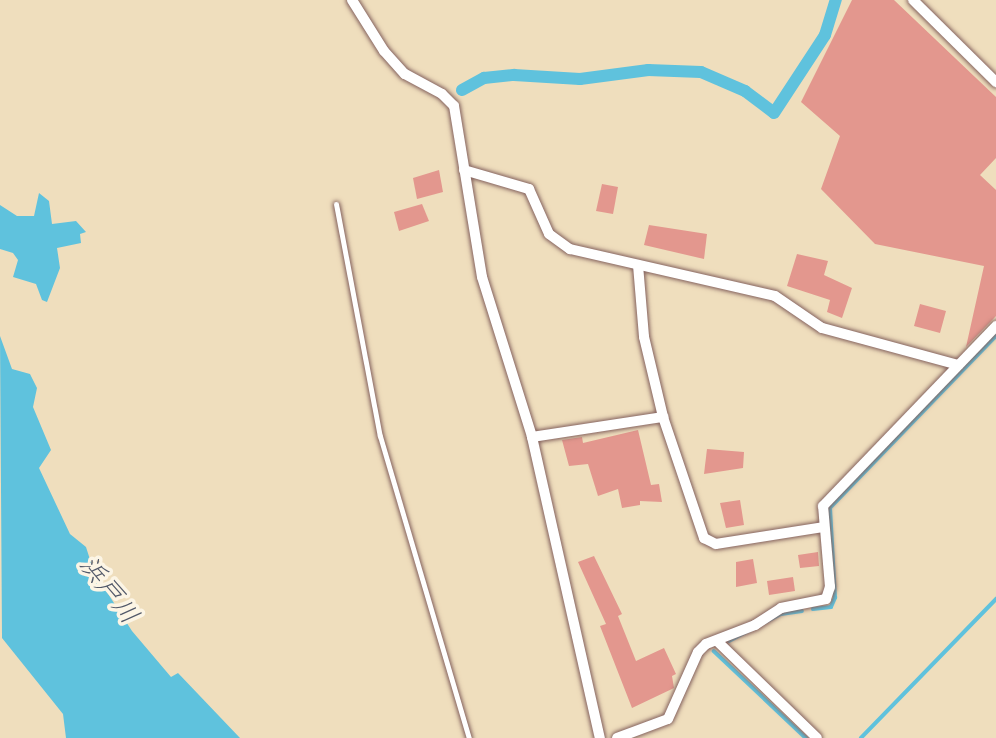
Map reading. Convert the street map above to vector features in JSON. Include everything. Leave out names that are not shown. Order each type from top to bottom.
[{"type":"street","points":[[352,0],[383,51],[405,74],[442,94],[454,106],[482,277],[531,437],[600,738]]},
{"type":"street","points":[[913,0],[996,82]]},
{"type":"street","points":[[464,170],[529,189],[558,244],[775,296],[822,328],[958,365]]},
{"type":"street","points":[[638,265],[644,337],[663,417],[704,538],[710,543],[823,527]]},
{"type":"street","points":[[617,738],[668,719],[698,652],[781,608],[826,599],[830,587],[823,527],[827,501],[996,326]]},
{"type":"street","points":[[531,437],[663,417]]},
{"type":"street","points":[[717,641],[817,738]]},
{"type":"lane","points":[[336,204],[380,436],[469,738]]},
{"type":"water","points":[[39,193],[49,201],[52,224],[76,221],[86,232],[80,234],[81,243],[57,248],[60,268],[47,302],[42,300],[36,284],[13,277],[18,260],[13,253],[0,249],[0,205],[17,216],[34,216]]},
{"type":"water","points":[[0,336],[12,369],[30,374],[37,388],[33,407],[51,450],[39,468],[70,534],[86,547],[94,572],[132,631],[171,677],[178,673],[240,738],[66,738],[63,714],[2,638]]},
{"type":"building","points":[[852,0],[894,0],[996,97],[996,158],[980,175],[996,190],[996,316],[966,347],[984,266],[875,244],[821,189],[840,136],[801,102]]},
{"type":"building","points":[[439,170],[443,192],[417,199],[413,178]]},
{"type":"building","points":[[602,184],[618,187],[613,214],[596,211]]},
{"type":"building","points":[[422,204],[429,221],[399,231],[394,212]]},
{"type":"building","points":[[649,225],[707,234],[704,259],[644,245]]},
{"type":"building","points":[[797,254],[828,261],[824,275],[852,288],[842,318],[827,312],[830,300],[787,286]]},
{"type":"building","points":[[920,304],[946,311],[940,333],[914,326]]},
{"type":"building","points":[[638,430],[651,485],[659,484],[662,502],[640,501],[640,505],[622,508],[618,489],[598,496],[588,464],[569,466],[562,440],[582,437],[583,443]]},
{"type":"building","points":[[707,449],[744,452],[743,468],[704,474]]},
{"type":"building","points":[[740,500],[744,525],[726,528],[720,503]]},
{"type":"building","points":[[818,552],[819,566],[800,568],[798,555]]},
{"type":"building","points":[[594,556],[622,614],[618,616],[636,661],[664,648],[676,674],[672,676],[674,688],[632,708],[600,626],[606,624],[578,562]]},
{"type":"building","points":[[753,559],[757,583],[736,587],[736,562]]},
{"type":"building","points":[[793,577],[795,591],[769,595],[767,581]]},
{"type":"waterway","points":[[462,90],[484,78],[514,75],[580,79],[648,70],[701,72],[745,91],[774,113],[825,35],[836,0]]},
{"type":"waterway","points":[[813,609],[831,607],[835,598],[830,508],[996,336]]},
{"type":"waterway","points":[[861,738],[996,599]]},
{"type":"waterway","points":[[729,641],[781,614],[802,611]]},
{"type":"waterway","points":[[714,651],[806,738]]},
{"type":"water label","name":"浜戸川","points":[[109,590]]}]
